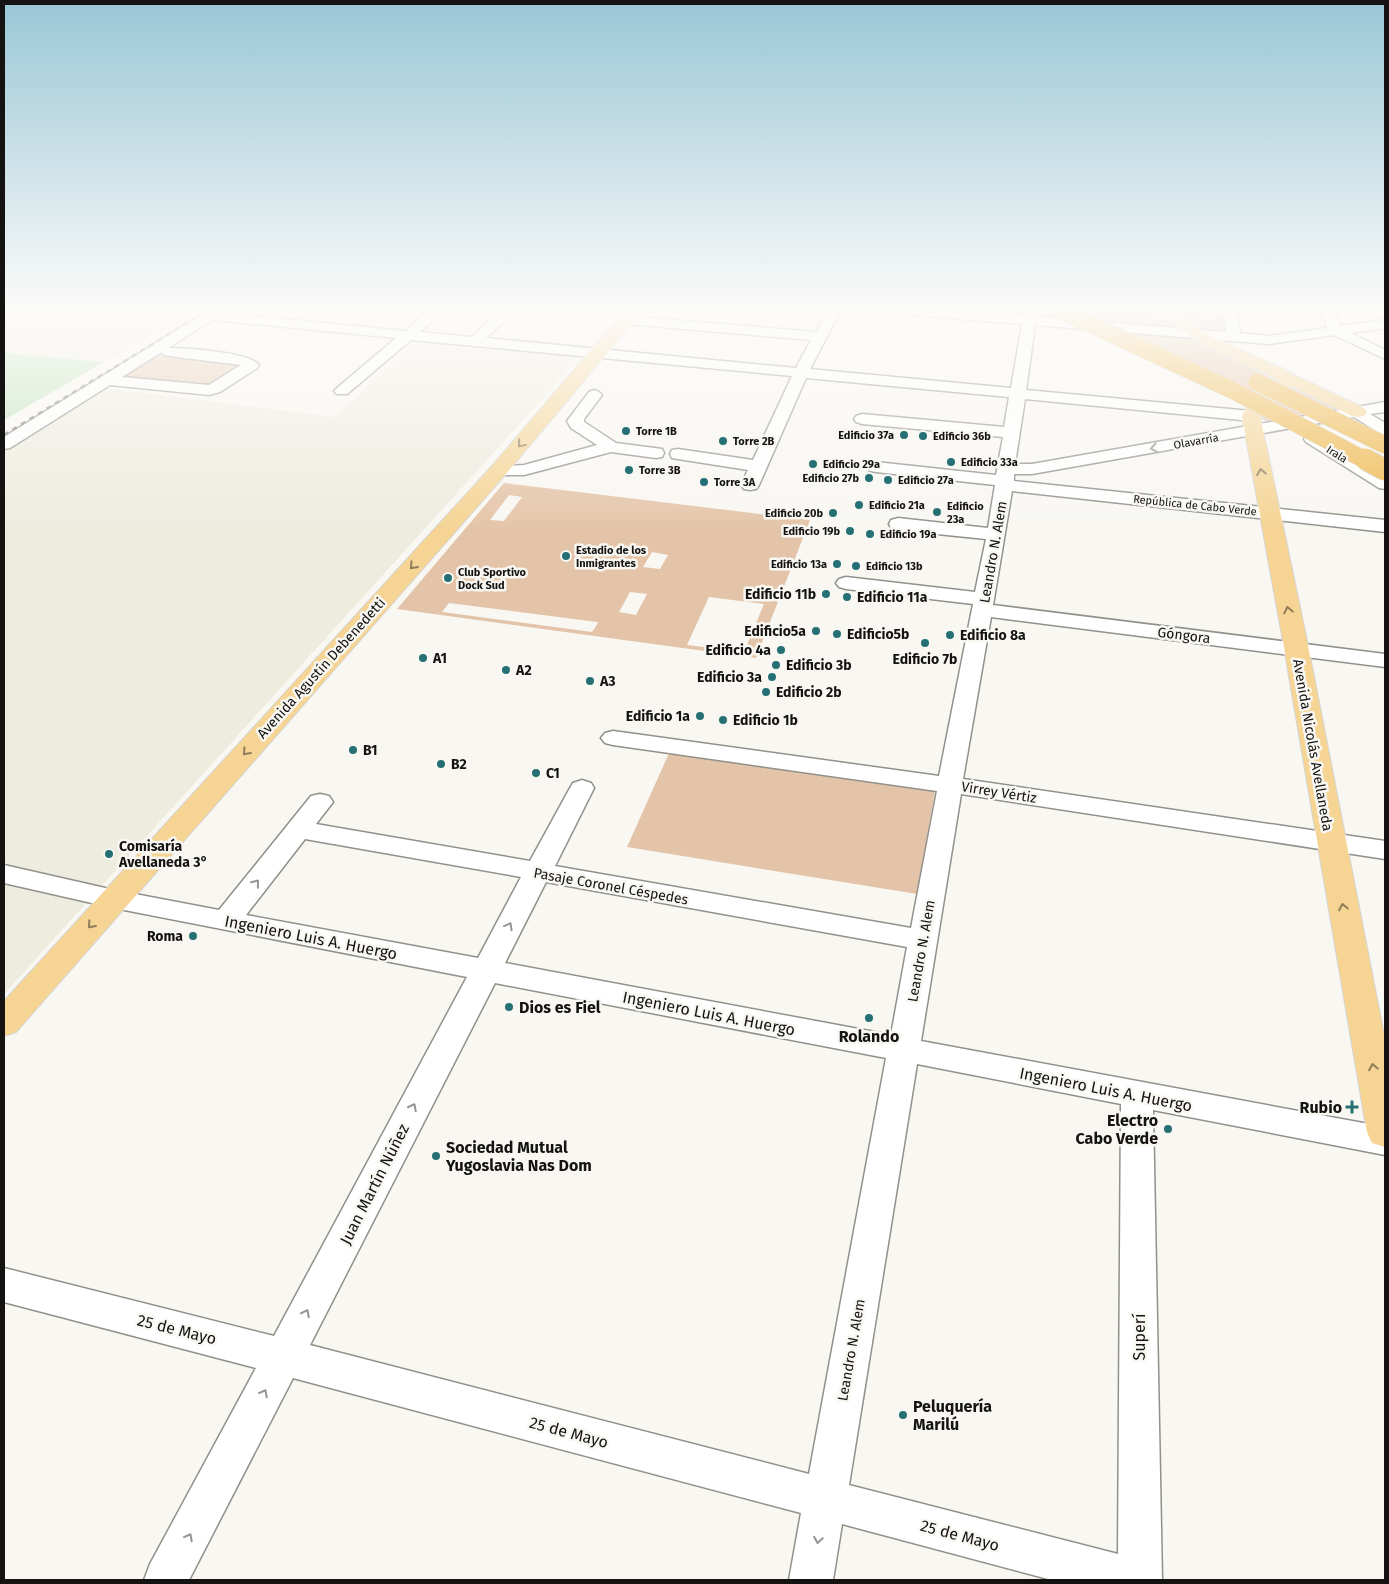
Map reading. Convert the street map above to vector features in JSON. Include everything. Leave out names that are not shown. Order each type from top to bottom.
[{"type":"highway","points":[[1221,384],[1385,470]]},
{"type":"highway","points":[[1235,384],[1385,460]]},
{"type":"highway","points":[[1260,384],[1385,445]]},
{"type":"main road","name":"Avenida Agustín Debenedetti","points":[[4,1023],[498,472],[571,384]]},
{"type":"main road","points":[[1252,423],[1254,410],[1284,384]]},
{"type":"main road","points":[[1302,384],[1358,412]]},
{"type":"main road","name":"Avenida Nicolás Avellaneda","points":[[1252,423],[1296,649],[1385,1132]]},
{"type":"street","points":[[4,444],[102,384]]},
{"type":"street","points":[[148,384],[209,390],[215,390],[224,384]]},
{"type":"street","points":[[342,391],[350,384]]},
{"type":"street","points":[[750,485],[796,384]]},
{"type":"street","points":[[930,384],[1018,392],[1252,423]]},
{"type":"street","name":"Leandro N. Alem","points":[[811,1580],[950,785],[984,605],[1019,384]]},
{"type":"street","points":[[594,395],[575,421],[611,447]]},
{"type":"street","name":"Olavarría","points":[[1005,478],[1032,469],[1252,423],[1289,425],[1385,407]]},
{"type":"street","points":[[1358,412],[1385,430]]},
{"type":"street","points":[[862,419],[1012,433]]},
{"type":"street","name":"Irala","points":[[1289,425],[1385,484]]},
{"type":"street","points":[[498,472],[524,470],[611,447],[656,453],[664,456],[678,454],[758,466]]},
{"type":"street","points":[[876,467],[1005,478]]},
{"type":"street","name":"República de Cabo Verde","points":[[1005,478],[1269,513],[1385,526]]},
{"type":"street","points":[[898,524],[996,534]]},
{"type":"street","name":"Góngora","points":[[846,583],[984,605],[1385,660]]},
{"type":"street","name":"Virrey Vértiz","points":[[613,738],[950,785],[1385,850]]},
{"type":"street","name":"Juan Martín Núñez","points":[[166,1580],[485,969],[582,788]]},
{"type":"street","points":[[226,921],[320,802]]},
{"type":"street","name":"Pasaje Coronel Céspedes","points":[[298,830],[924,940]]},
{"type":"street","name":"Ingeniero Luis A. Huergo","points":[[4,874],[114,899],[226,921],[1385,1141]]},
{"type":"street","name":"Superí","points":[[1137,1095],[1140,1580]]},
{"type":"street","name":"25 de Mayo","points":[[4,1285],[1133,1580]]},
{"type":"shaded area","points":[[4,384],[66,384],[4,420]]},
{"type":"shaded area","points":[[170,384],[217,384],[211,388]]},
{"type":"shaded area","points":[[371,384],[556,384],[4,994],[4,451],[104,388],[335,417]]},
{"type":"shaded area","points":[[1213,384],[1273,384],[1252,402]]},
{"type":"shaded area","points":[[1288,384],[1294,384],[1344,410],[1273,422],[1263,420],[1259,413]]},
{"type":"shaded area","points":[[504,483],[810,520],[756,658],[397,609]],"holes":[[[509,495],[522,497],[504,521],[490,520]],[[652,552],[668,555],[660,569],[643,567]],[[630,592],[647,594],[636,615],[619,612]],[[709,597],[764,604],[744,652],[687,645]],[[449,603],[597,622],[592,632],[442,612]]]},
{"type":"shaded area","points":[[670,751],[935,791],[917,894],[627,847]]},
{"type":"railway","points":[[4,435],[87,384]]},
{"type":"place","name":"Torre 1B","points":[[626,431]]},
{"type":"place","name":"Edificio 37a","points":[[904,435]]},
{"type":"place","name":"Edificio 36b","points":[[923,436]]},
{"type":"place","name":"Torre 2B","points":[[723,441]]},
{"type":"place","name":"Edificio 33a","points":[[951,462]]},
{"type":"place","name":"Edificio 29a","points":[[813,464]]},
{"type":"place","name":"Torre 3B","points":[[629,470]]},
{"type":"place","name":"Edificio 27b","points":[[869,478]]},
{"type":"place","name":"Edificio 27a","points":[[888,480]]},
{"type":"place","name":"Torre 3A","points":[[704,482]]},
{"type":"place","name":"Edificio 21a","points":[[859,505]]},
{"type":"place","name":"Edificio 23a","points":[[937,512]]},
{"type":"place","name":"Edificio 20b","points":[[833,513]]},
{"type":"place","name":"Edificio 19b","points":[[850,531]]},
{"type":"place","name":"Edificio 19a","points":[[870,534]]},
{"type":"place","name":"Estadio de los Inmigrantes","points":[[566,556]]},
{"type":"place","name":"Edificio 13a","points":[[837,564]]},
{"type":"place","name":"Edificio 13b","points":[[856,566]]},
{"type":"place","name":"Club Sportivo Dock Sud","points":[[448,578]]},
{"type":"place","name":"Edificio 11b","points":[[826,594]]},
{"type":"place","name":"Edificio 11a","points":[[847,597]]},
{"type":"place","name":"Edificio5a","points":[[816,631]]},
{"type":"place","name":"Edificio5b","points":[[837,634]]},
{"type":"place","name":"Edificio 8a","points":[[950,635]]},
{"type":"place","name":"Edificio 7b","points":[[925,643]]},
{"type":"place","name":"Edificio 4a","points":[[781,650]]},
{"type":"place","name":"A1","points":[[423,658]]},
{"type":"place","name":"Edificio 3b","points":[[776,665]]},
{"type":"place","name":"A2","points":[[506,670]]},
{"type":"place","name":"Edificio 3a","points":[[772,677]]},
{"type":"place","name":"A3","points":[[590,681]]},
{"type":"place","name":"Edificio 2b","points":[[766,692]]},
{"type":"place","name":"Edificio 1a","points":[[700,716]]},
{"type":"place","name":"Edificio 1b","points":[[723,720]]},
{"type":"place","name":"B1","points":[[353,750]]},
{"type":"place","name":"B2","points":[[441,764]]},
{"type":"place","name":"C1","points":[[536,773]]},
{"type":"place","name":"Comisaría Avellaneda 3°","points":[[109,854]]},
{"type":"place","name":"Roma","points":[[193,936]]},
{"type":"place","name":"Dios es Fiel","points":[[509,1007]]},
{"type":"place","name":"Rolando","points":[[869,1018]]},
{"type":"place","name":"Rubio","points":[[1352,1107]]},
{"type":"place","name":"Electro Cabo Verde","points":[[1168,1129]]},
{"type":"place","name":"Sociedad Mutual Yugoslavia Nas Dom","points":[[436,1156]]},
{"type":"place","name":"Peluquería Marilú","points":[[903,1415]]}]
